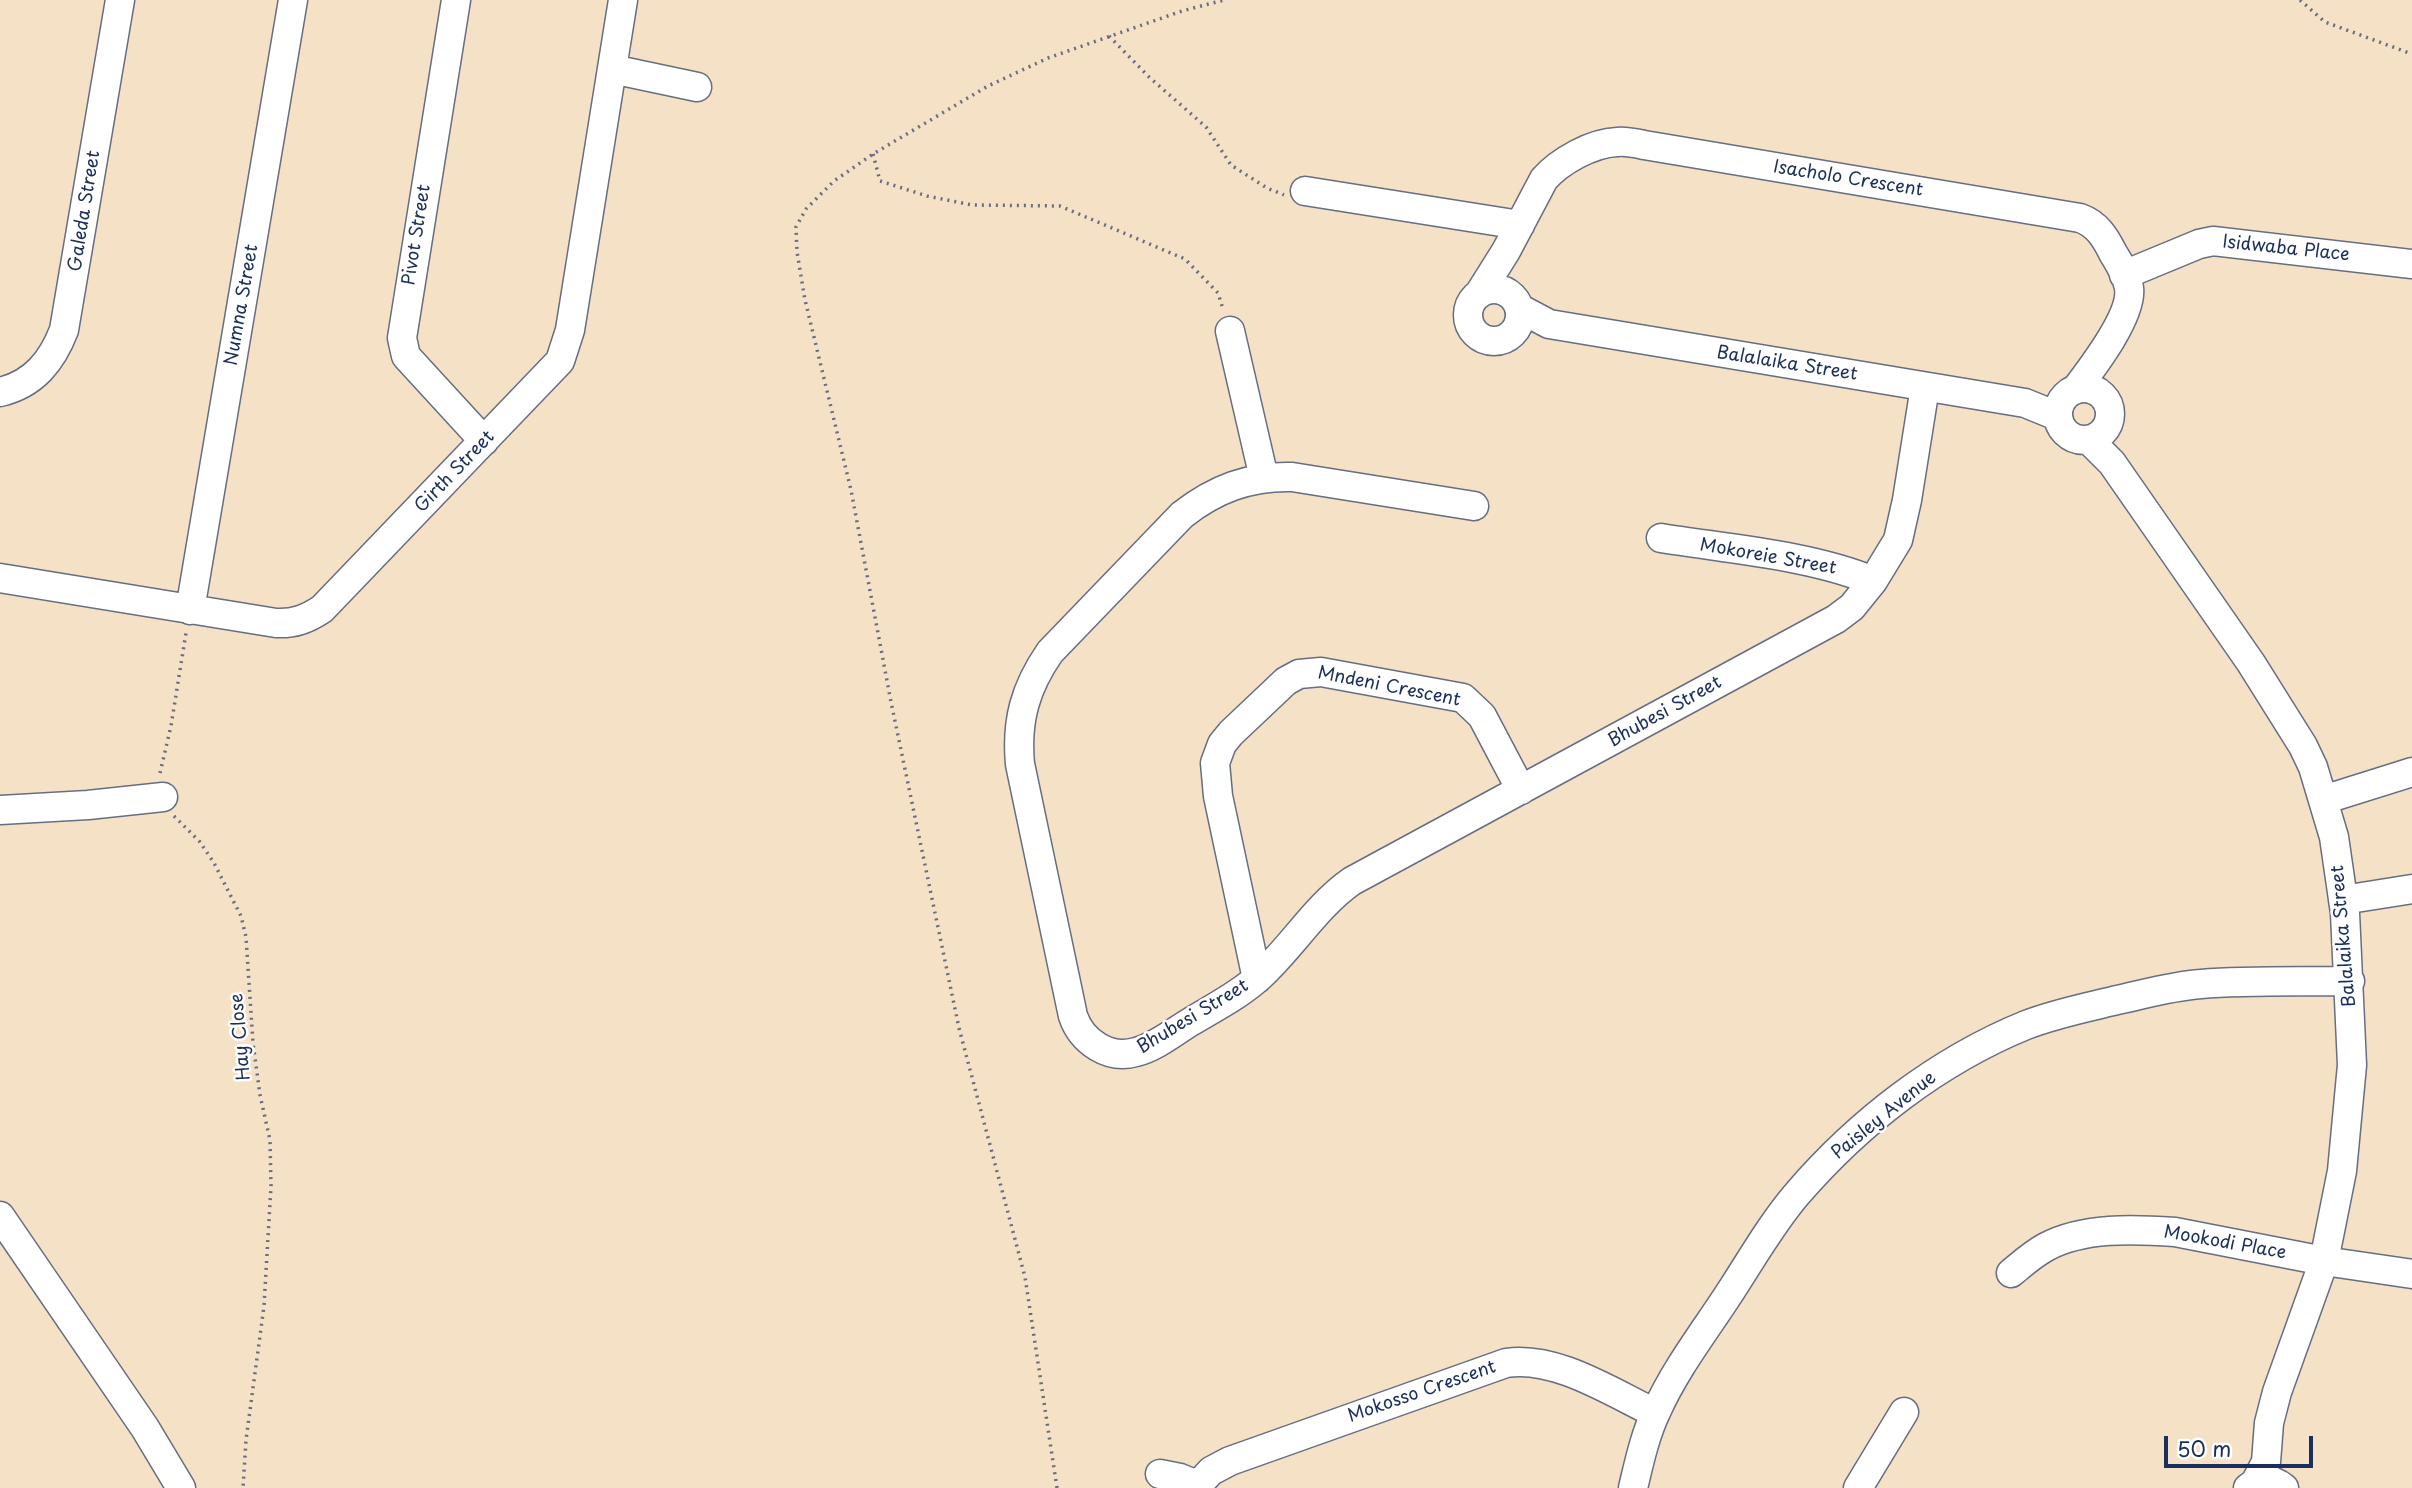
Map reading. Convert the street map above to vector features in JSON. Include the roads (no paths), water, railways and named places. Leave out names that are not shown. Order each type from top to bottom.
[{"type":"street","name":"Galeda Street","points":[[0,392],[23,384],[37,374],[48,363],[64,330],[120,0]]},
{"type":"street","name":"Numna Street","points":[[190,610],[293,0]]},
{"type":"street","name":"Pivot Street","points":[[456,0],[401,338],[406,356],[484,441]]},
{"type":"street","name":"Girth Street","points":[[0,578],[289,624],[312,616],[343,590],[552,371],[565,351],[623,0]]},
{"type":"street","points":[[612,69],[697,87]]},
{"type":"street","name":"Isacholo Crescent","points":[[1504,306],[1506,251],[1544,180],[1557,166],[1606,143],[1623,142],[2080,218],[2095,226],[2104,237],[2129,288],[2126,307],[2101,357],[2074,400]]},
{"type":"street","points":[[1305,191],[1520,225]]},
{"type":"street","name":"Isidwaba Place","points":[[2124,275],[2199,244],[2213,242],[2412,264]]},
{"type":"street","name":"Balalaika Street","points":[[1504,306],[1549,324],[2025,403],[2074,400],[2109,408],[2098,432],[2112,463],[2283,712],[2313,767],[2333,837],[2343,900],[2350,981],[2352,1065],[2342,1171],[2324,1261],[2277,1392],[2269,1423],[2266,1481]]},
{"type":"street","points":[[1230,331],[1264,478]]},
{"type":"street","name":"Bhubesi Street","points":[[1474,506],[1292,477],[1239,482],[1199,501],[1182,515],[1063,637],[1035,674],[1022,707],[1018,743],[1020,764],[1071,1007],[1076,1024],[1085,1038],[1097,1047],[1113,1053],[1135,1053],[1238,994],[1257,979],[1342,888],[1836,619],[1852,607],[1873,581],[1898,540],[1925,387]]},
{"type":"street","points":[[2074,400],[2059,425],[2067,435],[2080,440],[2098,432]]},
{"type":"street","name":"Mokoreie Street","points":[[1661,538],[1794,560],[1838,569],[1873,581]]},
{"type":"street","name":"Mndeni Crescent","points":[[1257,979],[1218,796],[1215,763],[1222,744],[1231,733],[1286,681],[1299,674],[1321,672],[1464,698],[1482,716],[1521,790]]},
{"type":"street","points":[[2323,800],[2412,772]]},
{"type":"street","points":[[0,810],[163,797]]},
{"type":"street","points":[[2343,900],[2412,890]]},
{"type":"street","name":"Paisley Avenue","points":[[1633,1488],[1655,1413],[1688,1357],[1796,1196],[1850,1138],[1919,1083],[1975,1049],[2006,1034],[2078,1009],[2174,987],[2201,984],[2350,981]]},
{"type":"street","points":[[0,1216],[145,1428],[181,1488]]},
{"type":"street","name":"Mookodi Place","points":[[2011,1273],[2046,1247],[2068,1238],[2132,1231],[2175,1232],[2324,1261],[2412,1274]]},
{"type":"street","name":"Mokosso Crescent","points":[[1196,1487],[1211,1471],[1230,1461],[1506,1363],[1535,1362],[1554,1366],[1655,1413]]},
{"type":"street","points":[[1858,1488],[1903,1412]]},
{"type":"street","points":[[1160,1475],[1180,1478],[1196,1487]]}]
